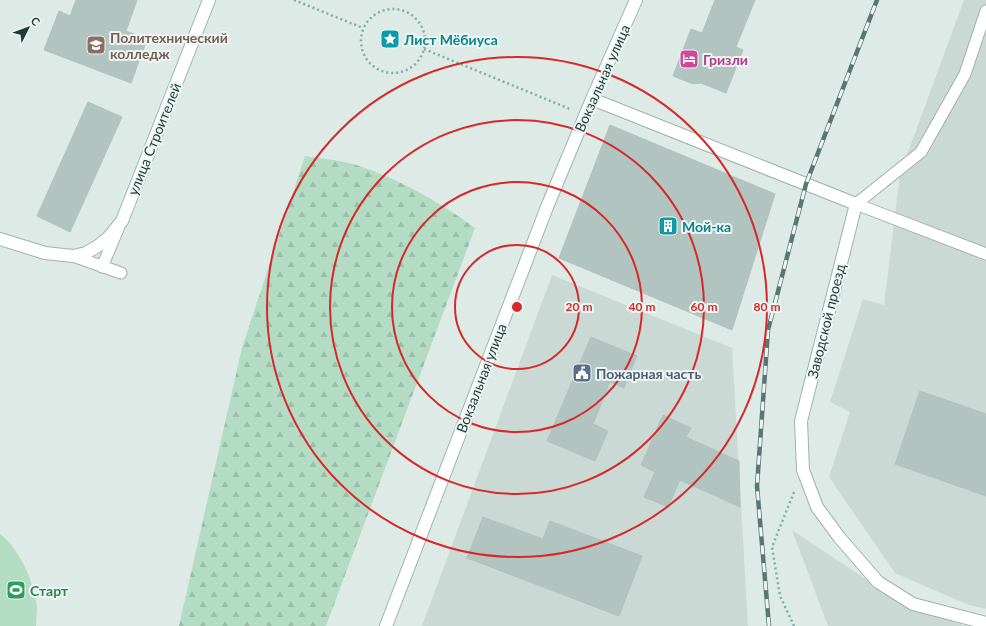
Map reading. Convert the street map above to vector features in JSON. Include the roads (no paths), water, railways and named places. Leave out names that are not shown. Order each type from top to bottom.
[{"type":"street","name":"улица Строителей","points":[[73,256],[86,253],[98,246],[108,238],[122,221],[209,0]]},
{"type":"street","name":"Вокзальная улица","points":[[386,626],[546,207],[636,0]]},
{"type":"street","points":[[592,99],[856,204]]},
{"type":"street","name":"Заводской проезд","points":[[856,204],[801,421],[803,470],[817,507],[839,537],[878,582],[913,604],[986,623]]},
{"type":"street","points":[[0,240],[45,253],[73,256]]},
{"type":"lane","points":[[856,204],[921,152],[965,74],[986,11]]},
{"type":"lane","points":[[856,204],[986,254]]},
{"type":"lane","points":[[102,267],[122,221]]},
{"type":"lane","points":[[73,256],[102,267],[121,272]]},
{"type":"railway","points":[[769,626],[757,486],[768,330],[806,184],[877,0]]},
{"type":"place","name":"Лист Мёбиуса","points":[[390,39]]},
{"type":"place","name":"Политехнический колледж","points":[[96,45]]},
{"type":"place","name":"Гризли","points":[[689,59]]},
{"type":"place","name":"Мой-ка","points":[[668,226]]},
{"type":"place","name":"Пожарная часть","points":[[582,373]]},
{"type":"place","name":"Старт","points":[[16,590]]}]
